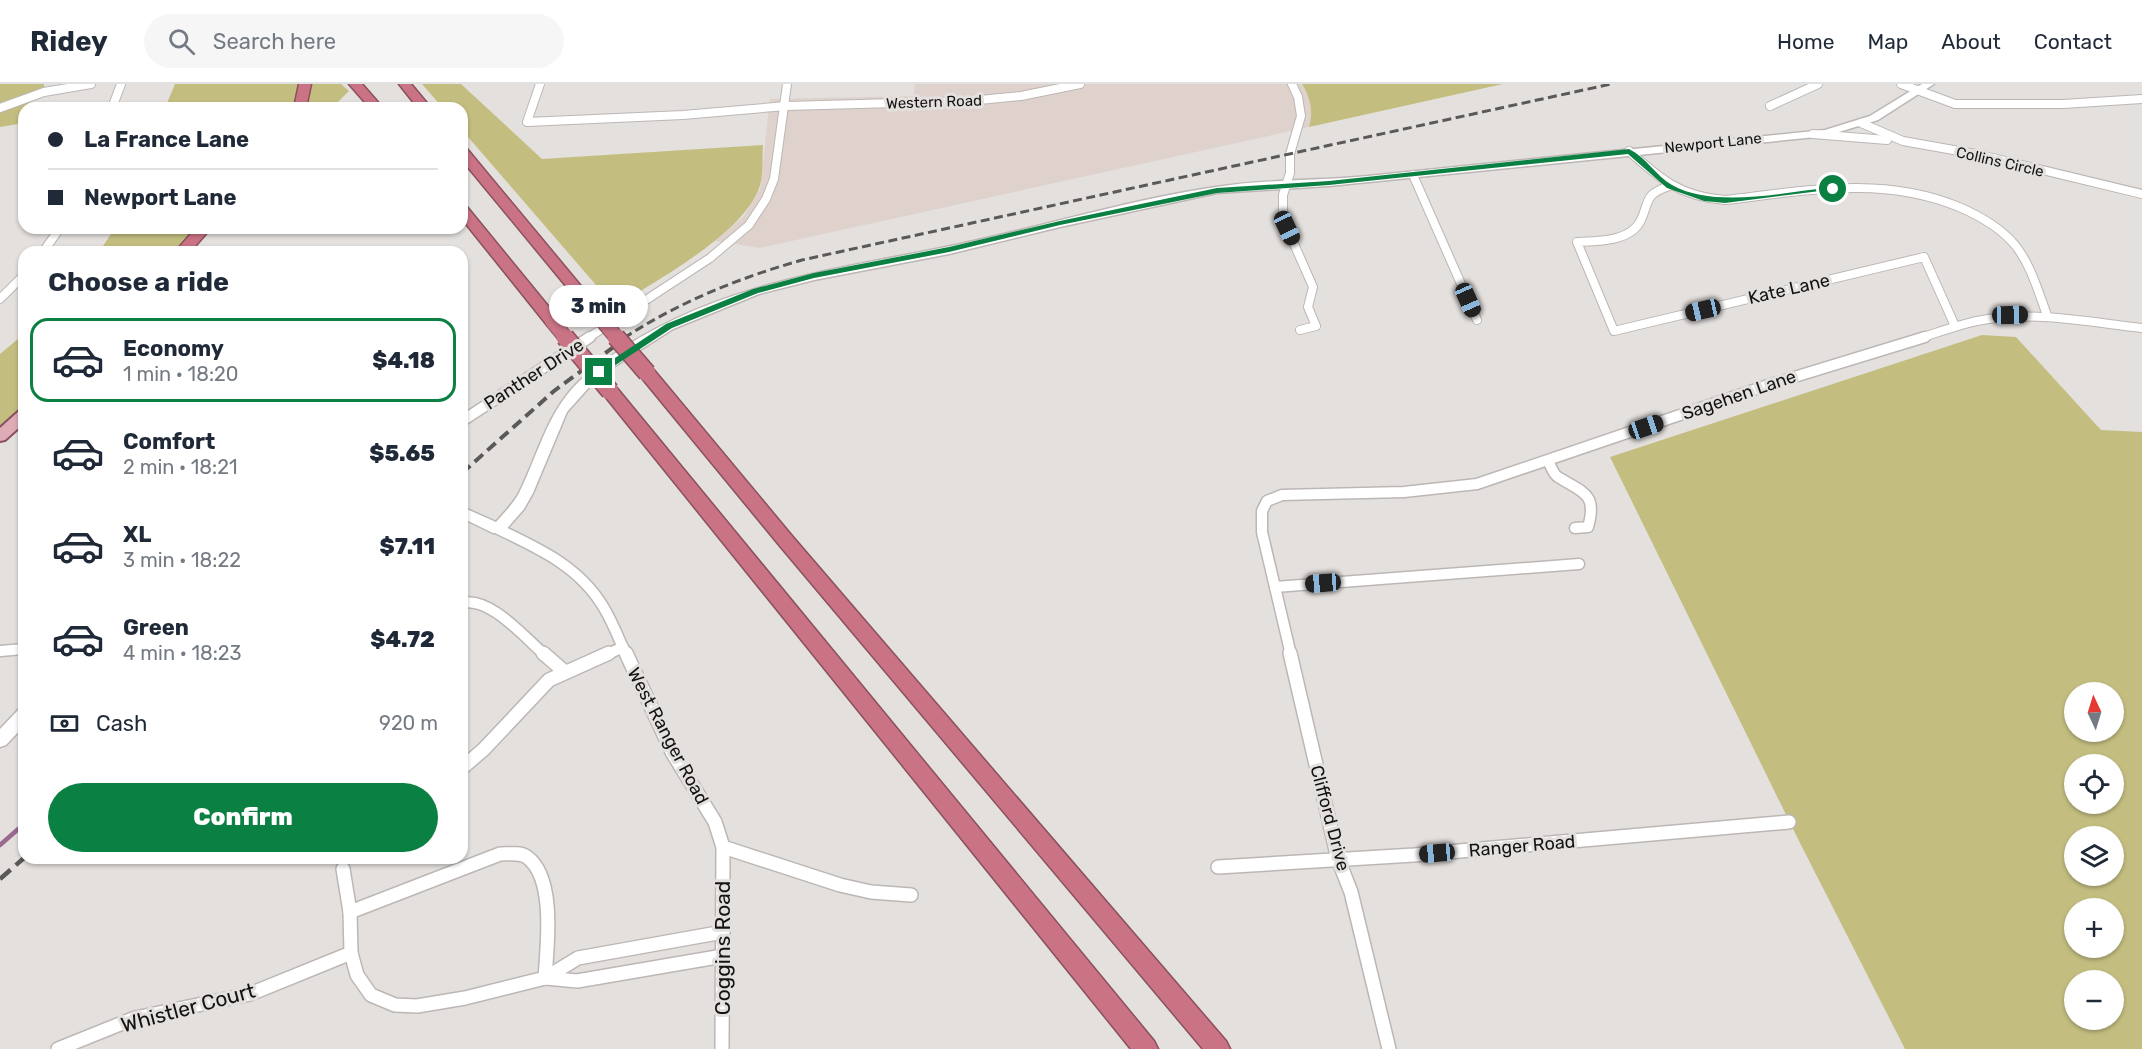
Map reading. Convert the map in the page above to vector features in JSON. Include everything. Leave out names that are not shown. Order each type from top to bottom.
[{"type":"highway","points":[[301,102],[305,84]]},
{"type":"highway","points":[[355,84],[372,102]]},
{"type":"highway","points":[[408,87],[420,102]]},
{"type":"highway","points":[[468,159],[786,541],[1218,1049]]},
{"type":"highway","points":[[468,217],[1146,1049]]},
{"type":"highway","points":[[188,246],[198,234]]},
{"type":"main road","points":[[0,436],[18,420]]},
{"type":"street","points":[[0,108],[44,92],[91,84]]},
{"type":"street","points":[[114,102],[121,84]]},
{"type":"street","name":"Western Road","points":[[540,84],[527,122],[683,115],[786,106],[969,101],[1080,84]]},
{"type":"street","name":"Panther Drive","points":[[468,417],[710,258],[741,233],[756,217],[770,189],[776,168],[786,106],[787,84]]},
{"type":"street","points":[[1292,84],[1300,103],[1301,116],[1290,154],[1287,186],[1283,195],[1287,228],[1313,287],[1308,307],[1316,326],[1300,330]]},
{"type":"street","points":[[1770,106],[1818,84]]},
{"type":"street","points":[[1901,84],[1946,102],[1964,104],[2063,104],[2142,99]]},
{"type":"street","name":"Newport Lane","points":[[498,528],[519,505],[526,493],[554,423],[572,397],[587,381],[646,339],[701,312],[786,282],[1217,190],[1413,175],[1629,151],[1813,134],[1861,123],[1885,113],[1929,84]]},
{"type":"street","name":"Collins Circle","points":[[1861,123],[1901,142],[1974,154],[2092,185],[2142,194]]},
{"type":"street","points":[[1813,134],[1901,142]]},
{"type":"street","points":[[1629,151],[1670,186],[1692,196],[1715,200],[1865,186],[1904,190],[1945,201],[1990,223],[2014,243],[2022,254],[2047,315]]},
{"type":"street","points":[[1413,175],[1477,320]]},
{"type":"street","name":"Kate Lane","points":[[1670,186],[1660,189],[1647,200],[1642,218],[1632,230],[1612,239],[1577,242],[1614,331],[1924,257],[1954,326]]},
{"type":"street","points":[[0,299],[18,281]]},
{"type":"street","name":"Sagehen Lane","points":[[1267,501],[1282,495],[1398,493],[1456,489],[1477,484],[1768,385],[1954,326],[2010,315],[2047,315],[2142,328]]},
{"type":"street","points":[[1548,461],[1556,476],[1577,484],[1591,500],[1593,514],[1588,526],[1575,528]]},
{"type":"street","name":"Clifford Drive","points":[[1267,501],[1262,511],[1261,525],[1338,858],[1351,892],[1389,1049]]},
{"type":"street","name":"West Ranger Road","points":[[468,515],[548,553],[574,571],[589,586],[605,609],[672,752],[715,822],[723,847]]},
{"type":"street","points":[[1275,587],[1579,564]]},
{"type":"street","points":[[468,601],[481,603],[493,610],[565,672]]},
{"type":"street","points":[[468,763],[549,680],[623,648]]},
{"type":"street","points":[[0,651],[18,650]]},
{"type":"street","points":[[0,740],[18,721]]},
{"type":"street","name":"Ranger Road","points":[[1218,867],[1426,854],[1790,822]]},
{"type":"street","points":[[723,847],[840,885],[871,892],[910,895]]},
{"type":"street","name":"Coggins Road","points":[[722,1049],[723,847]]},
{"type":"street","points":[[350,912],[500,854],[515,853],[527,857],[539,869],[548,915],[545,978]]},
{"type":"street","points":[[343,869],[350,912],[351,953],[357,975],[371,995],[395,1005],[417,1006],[465,998],[545,978],[578,958],[723,932]]},
{"type":"street","name":"Whistler Court","points":[[58,1049],[135,1018],[250,994],[351,953]]},
{"type":"street","points":[[545,978],[577,981],[723,956]]},
{"type":"shaded area","points":[[0,84],[44,84],[45,96],[29,102],[18,102],[18,124],[0,127]]},
{"type":"shaded area","points":[[175,84],[341,84],[349,91],[338,102],[168,102]]},
{"type":"shaded area","points":[[422,84],[461,84],[542,159],[763,145],[760,186],[748,208],[715,241],[615,307],[468,137],[468,102],[438,102]]},
{"type":"shaded area","points":[[915,84],[1302,84],[1310,100],[1312,120],[1309,127],[760,248],[715,241],[744,216],[760,189],[770,99],[914,96]]},
{"type":"shaded area","points":[[1302,84],[1503,84],[1309,127],[1310,105]]},
{"type":"shaded area","points":[[111,234],[203,234],[191,246],[103,246]]},
{"type":"shaded area","points":[[1982,335],[2016,337],[2101,430],[2142,432],[2142,1049],[1905,1049],[1799,841],[1610,457]]},
{"type":"shaded area","points":[[18,339],[18,413],[0,426],[0,354]]},
{"type":"waterway","points":[[0,845],[18,829]]},
{"type":"railway","points":[[624,338],[666,313],[710,292],[802,260],[1611,84]]},
{"type":"railway","points":[[468,468],[554,391],[627,337]]},
{"type":"railway","points":[[0,879],[18,863]]},
{"type":"route","points":[[599,372],[669,326],[755,291],[786,282],[1217,190],[1329,183],[1629,151],[1670,186],[1682,193],[1704,199],[1725,200],[1833,189]]}]
